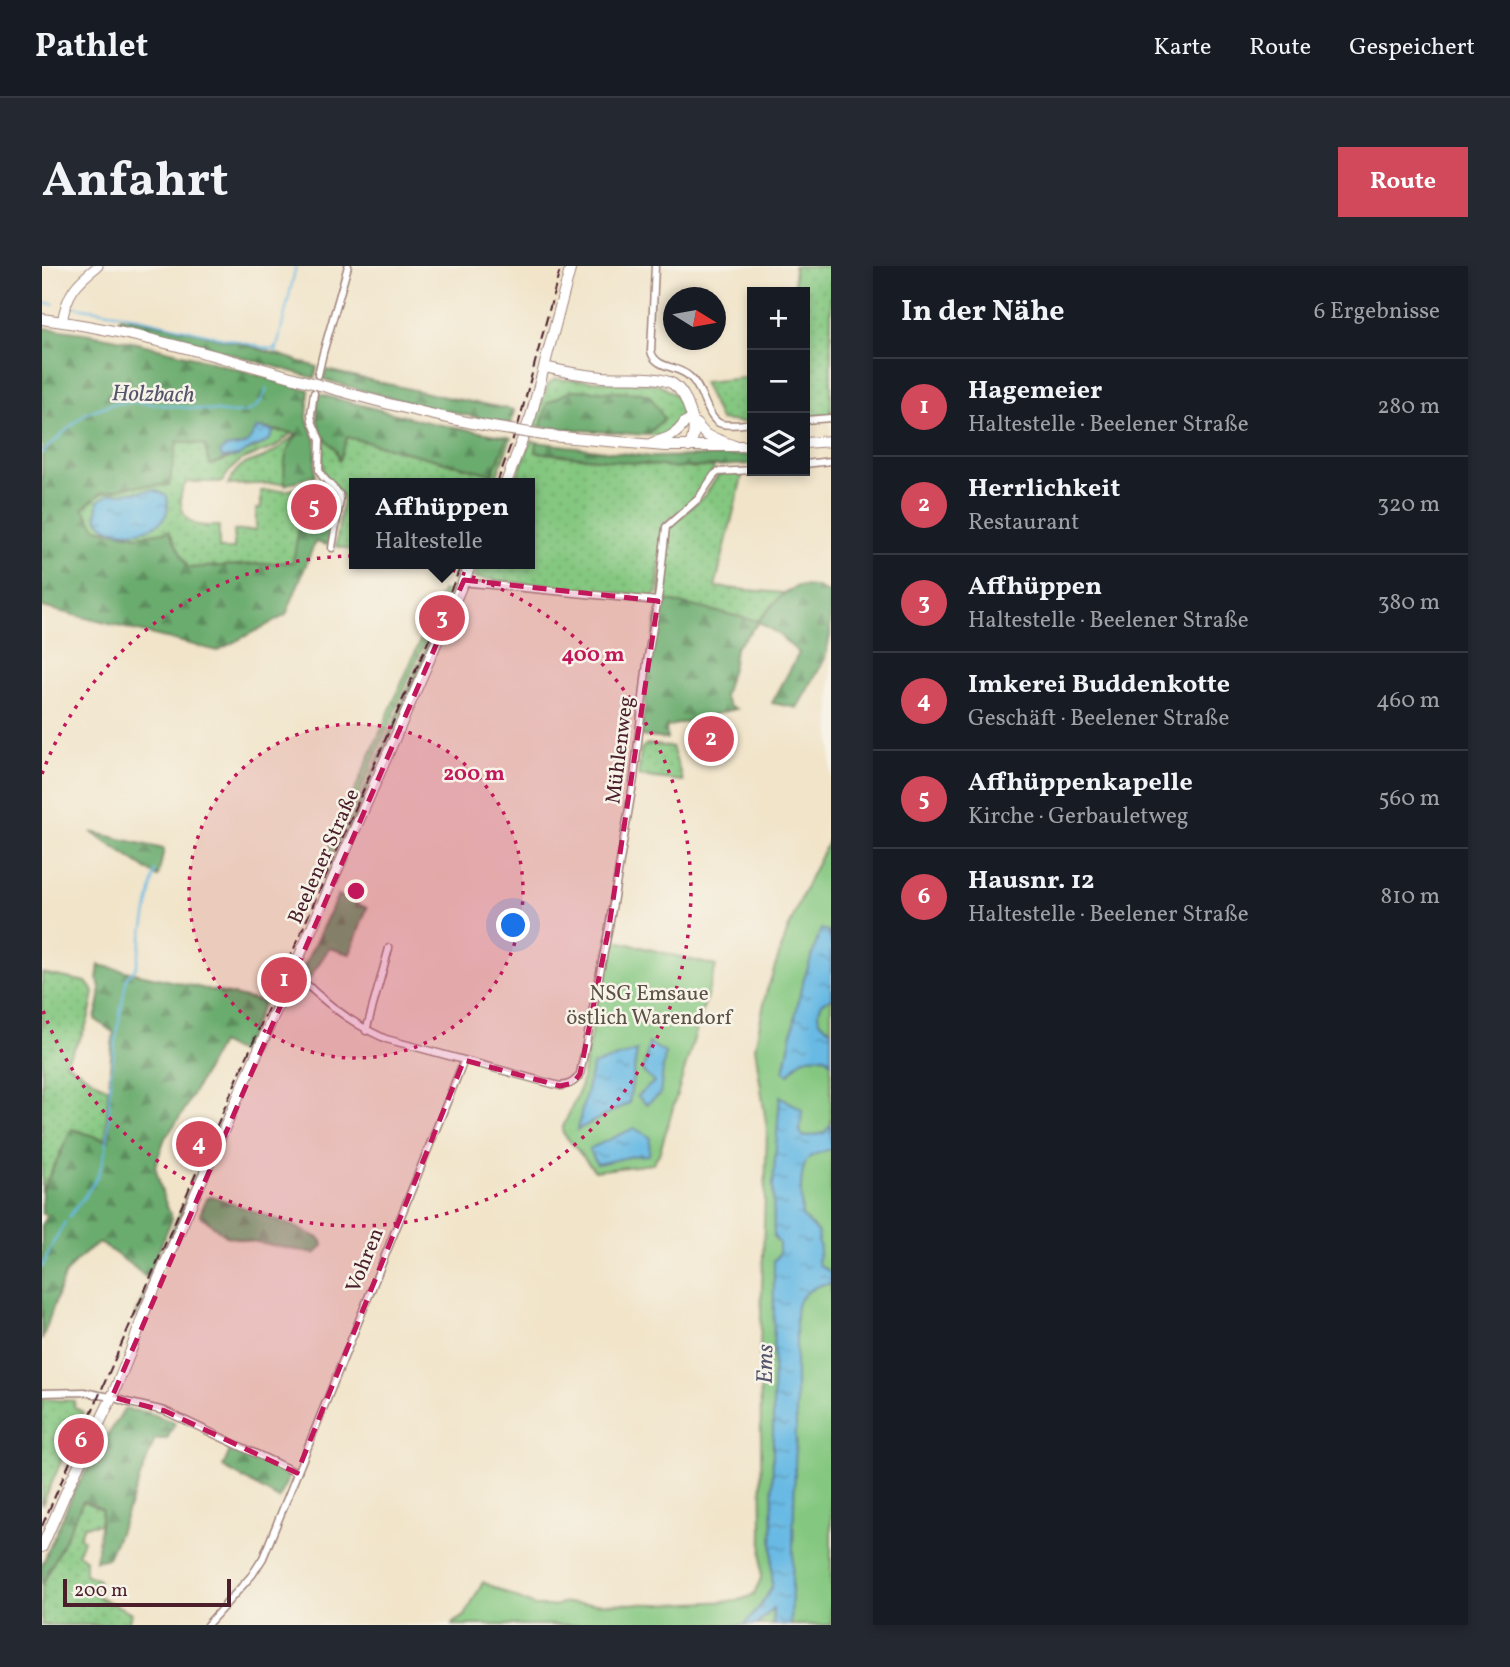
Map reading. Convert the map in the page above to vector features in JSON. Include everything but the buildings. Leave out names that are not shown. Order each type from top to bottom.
[{"type":"main road","points":[[508,478],[545,367],[571,266]]},
{"type":"main road","points":[[42,319],[158,341],[383,403],[498,428],[641,445],[747,446]]},
{"type":"main road","points":[[545,367],[585,375],[671,383],[685,397],[688,406],[689,421],[685,435],[689,447]]},
{"type":"main road","points":[[641,445],[669,438],[689,421]]},
{"type":"main road","points":[[689,421],[706,435],[739,447]]},
{"type":"main road","points":[[810,443],[831,441]]},
{"type":"main road","name":"Beelener Straße","points":[[42,1548],[111,1397],[146,1308],[469,569]]},
{"type":"street","points":[[62,322],[67,300],[76,284],[98,266]]},
{"type":"street","points":[[318,375],[348,266]]},
{"type":"street","points":[[655,266],[651,351],[654,359],[691,377],[719,423],[747,423]]},
{"type":"street","points":[[314,393],[311,414],[320,440],[319,470],[339,494],[340,500],[332,548]]},
{"type":"street","points":[[810,420],[831,418]]},
{"type":"street","points":[[810,463],[831,461]]},
{"type":"street","name":"Mühlenweg","points":[[464,1060],[560,1086],[573,1083],[580,1073],[635,778],[647,662],[658,601],[666,527],[698,499],[718,472],[747,470]]},
{"type":"street","points":[[464,580],[471,583],[658,601]]},
{"type":"street","points":[[366,1031],[389,948]]},
{"type":"street","points":[[292,974],[366,1031],[464,1060]]},
{"type":"street","name":"Vohren","points":[[207,1625],[252,1575],[262,1558],[464,1060]]},
{"type":"street","points":[[42,1393],[84,1392],[165,1411],[297,1473]]},
{"type":"highlighted area","points":[[464,580],[658,601],[609,927],[580,1074],[573,1083],[560,1086],[464,1060],[297,1473],[165,1411],[112,1397]]},
{"type":"green space","points":[[794,266],[831,266],[831,415],[810,417],[810,287],[795,287]]},
{"type":"green space","points":[[120,317],[195,332],[293,359],[317,367],[315,378],[119,324]]},
{"type":"green space","points":[[42,328],[143,345],[309,390],[307,418],[316,441],[315,475],[285,485],[286,458],[298,434],[263,428],[246,445],[225,448],[222,458],[226,459],[210,465],[204,445],[177,441],[169,485],[132,486],[101,493],[83,508],[96,528],[138,536],[169,531],[188,568],[293,562],[300,519],[331,523],[328,545],[315,542],[286,615],[217,651],[42,607]]},
{"type":"green space","points":[[326,370],[514,410],[511,424],[346,386],[323,379]]},
{"type":"green space","points":[[747,378],[747,421],[720,420],[703,382]]},
{"type":"green space","points":[[555,379],[659,384],[675,395],[683,408],[679,424],[662,436],[646,435],[664,419],[548,403],[541,427],[534,426],[548,384]]},
{"type":"green space","points":[[572,390],[641,393],[650,396],[664,419],[646,435],[541,427],[547,403]]},
{"type":"green space","points":[[318,394],[431,423],[508,437],[492,474],[347,437],[339,462],[336,451],[320,428],[317,417]]},
{"type":"green space","points":[[274,431],[292,433],[275,447],[241,460],[222,482],[188,482],[182,490],[181,502],[184,514],[194,524],[219,526],[219,549],[234,549],[234,531],[256,530],[256,509],[261,508],[261,491],[299,488],[300,519],[294,562],[188,568],[169,532],[138,536],[96,528],[83,508],[101,493],[132,486],[168,485],[177,441],[204,445],[210,465],[263,444]]},
{"type":"green space","points":[[299,434],[292,442],[285,483],[228,485],[236,471],[244,464],[272,453]]},
{"type":"green space","points":[[324,437],[334,447],[339,459],[347,437],[492,474],[508,437],[511,438],[496,478],[349,478],[349,550],[336,546],[343,500],[324,472]]},
{"type":"green space","points":[[531,441],[537,442],[536,452],[679,468],[713,467],[714,471],[694,499],[663,525],[657,592],[653,597],[474,578],[478,569],[535,569],[535,478],[516,478]]},
{"type":"green space","points":[[537,442],[651,457],[747,455],[747,464],[679,468],[536,452]]},
{"type":"green space","points":[[743,473],[715,587],[784,593],[758,621],[660,599],[667,529],[706,494],[717,476]]},
{"type":"green space","points":[[461,569],[464,569],[136,1318]]},
{"type":"green space","points":[[798,586],[816,587],[830,594],[830,636],[825,659],[797,708],[772,703],[799,653],[759,622],[735,648],[724,696],[730,707],[736,709],[666,727],[667,739],[641,736],[649,663],[660,599],[758,621],[784,593]]},
{"type":"green space","points":[[442,591],[447,591],[328,865],[323,863]]},
{"type":"green space","points":[[647,744],[672,747],[683,781],[638,776],[641,749]]},
{"type":"green space","points":[[91,832],[164,849],[158,877]]},
{"type":"green space","name":"NSG Emsaue östlich Warendorf","points":[[831,836],[831,1625],[452,1625],[465,1616],[483,1582],[534,1606],[564,1603],[661,1604],[737,1601],[754,1595],[761,1578],[760,1348],[767,1130],[755,1047],[766,993],[787,932]]},
{"type":"green space","points":[[338,895],[367,908],[350,954],[329,948],[308,981],[304,966]]},
{"type":"green space","name":"NSG Emsaue östlich Warendorf","points":[[609,939],[716,966],[659,1154],[652,1164],[595,1171],[562,1129],[580,1089]]},
{"type":"green space","points":[[99,965],[264,1002],[241,1053],[220,1043],[182,1114],[165,1138],[155,1166],[172,1219],[147,1278],[99,1242],[76,1261],[64,1276],[42,1340],[42,1226],[47,1215],[42,1214],[42,1191],[72,1129],[109,1141],[110,1073],[114,1033],[95,1019],[100,994],[97,979]]},
{"type":"green space","points":[[42,973],[86,982],[94,992],[84,1029],[65,1062],[108,1089],[106,1140],[72,1129],[42,1191]]},
{"type":"green space","points":[[212,1196],[293,1226],[319,1238],[323,1246],[315,1254],[226,1236],[200,1215],[206,1199]]},
{"type":"green space","points":[[42,1399],[75,1401],[74,1407],[83,1412],[42,1505]]},
{"type":"green space","points":[[124,1409],[146,1412],[175,1423],[167,1439],[155,1439],[108,1558],[96,1561],[102,1509],[83,1501],[42,1586],[42,1565],[74,1491]]},
{"type":"green space","points":[[231,1448],[290,1474],[279,1499],[223,1467]]},
{"type":"green space","points":[[83,1501],[102,1509],[100,1524],[84,1526],[79,1537],[83,1540],[78,1553],[85,1559],[85,1574],[99,1580],[93,1594],[132,1613],[127,1625],[42,1625],[42,1586]]},
{"type":"water","points":[[257,428],[274,431],[270,439],[263,444],[238,456],[222,458],[220,452],[225,448],[246,445]]},
{"type":"water","points":[[155,490],[167,496],[168,505],[164,518],[153,526],[139,531],[116,531],[104,526],[97,518],[98,501],[110,494]]},
{"type":"water","points":[[821,929],[829,932],[831,943],[831,998],[822,1003],[818,1013],[819,1021],[831,1030],[831,1063],[827,1058],[805,1058],[789,1074],[784,1072],[801,988]]},
{"type":"water","points":[[649,1043],[665,1053],[660,1095],[646,1104],[637,1096],[654,1082],[643,1072]]},
{"type":"water","points":[[637,1051],[629,1103],[577,1130],[593,1065]]},
{"type":"water","points":[[780,1096],[802,1110],[800,1132],[804,1137],[824,1133],[831,1124],[831,1149],[810,1157],[806,1162],[801,1193],[802,1216],[817,1231],[820,1250],[818,1261],[820,1266],[831,1272],[831,1284],[817,1286],[808,1292],[800,1299],[796,1309],[791,1625],[773,1625],[773,1608],[757,1625],[744,1625],[760,1607],[772,1586],[774,1261],[779,1254],[779,1243],[774,1237],[773,1184]]},
{"type":"water","points":[[634,1128],[650,1137],[649,1155],[597,1164],[589,1149]]},
{"type":"waterway","name":"Holzbach","points":[[276,352],[296,266]]},
{"type":"waterway","points":[[576,273],[578,266]]},
{"type":"waterway","points":[[42,303],[54,304]]},
{"type":"waterway","points":[[76,307],[122,314],[270,349],[274,349],[278,344]]},
{"type":"waterway","name":"Holzbach","points":[[42,453],[88,412],[112,404],[135,402],[241,413],[255,407],[262,400],[267,388]]},
{"type":"waterway","points":[[69,1217],[94,1181],[104,1157],[110,1083],[120,1016],[127,977],[136,968],[155,871]]},
{"type":"waterway","points":[[42,1267],[65,1222]]},
{"type":"railway","points":[[499,478],[519,422],[561,266]]},
{"type":"railway","points":[[42,1526],[460,569]]},
{"type":"place","name":"Affhüppenkapelle","points":[[314,507]]},
{"type":"place","name":"Affhüppen","points":[[442,618]]},
{"type":"place","name":"Herrlichkeit","points":[[711,739]]},
{"type":"place","name":"Hagemeier","points":[[284,980]]},
{"type":"place","name":"Imkerei Buddenkotte","points":[[199,1144]]},
{"type":"place","name":"Hausnr. 12","points":[[81,1441]]},
{"type":"water label","name":"Ems","points":[[764,1364]]}]
